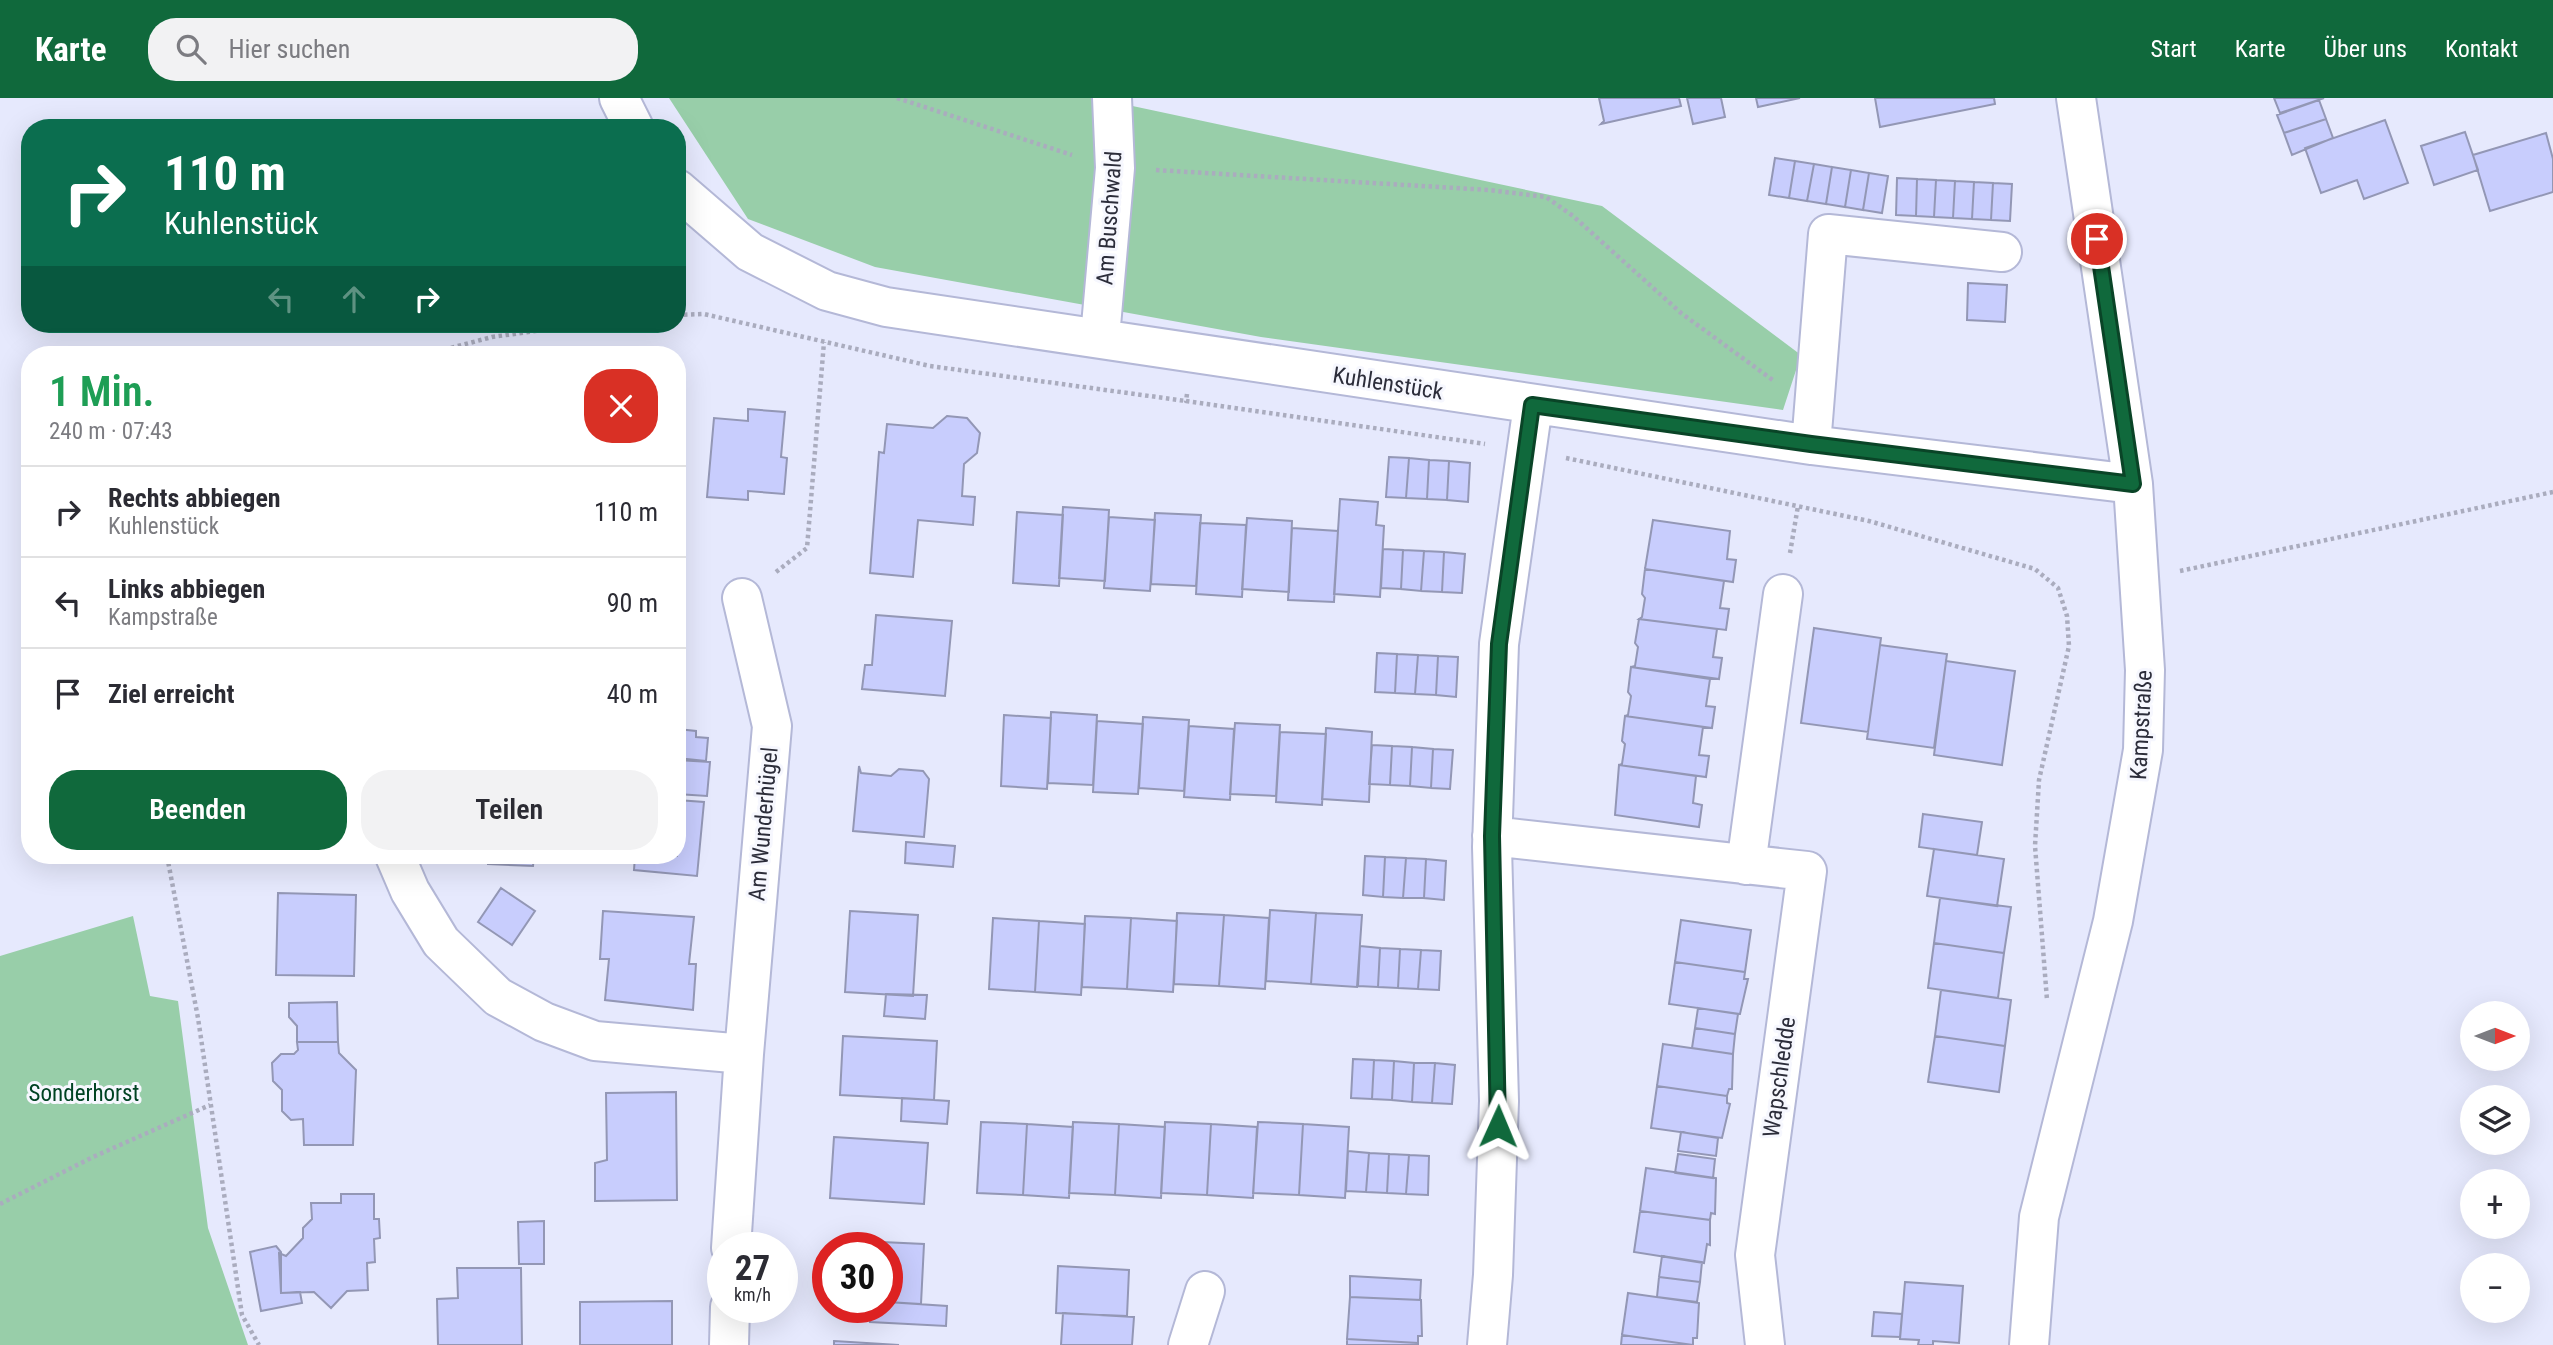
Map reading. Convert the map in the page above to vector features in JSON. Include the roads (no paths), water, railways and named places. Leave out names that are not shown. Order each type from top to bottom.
[{"type":"street","points":[[619,98],[630,119]]},
{"type":"street","name":"Am Buschwald","points":[[1100,337],[1115,168],[1112,98]]},
{"type":"street","name":"Kampstraße","points":[[2029,1345],[2039,1217],[2113,921],[2141,763],[2145,670],[2133,484],[2076,98]]},
{"type":"street","name":"Kuhlenstück","points":[[686,197],[750,252],[827,291],[886,307],[1100,337],[1532,405],[1811,444],[2133,484]]},
{"type":"street","points":[[1811,444],[1828,234],[2002,252]]},
{"type":"street","points":[[1487,1345],[1493,1275],[1499,1101],[1492,836],[1499,644],[1532,405]]},
{"type":"street","points":[[1746,865],[1783,594]]},
{"type":"street","name":"Am Wunderhügel","points":[[732,1232],[744,1054],[772,726],[742,598]]},
{"type":"street","name":"Wapschledde","points":[[1492,836],[1808,871],[1755,1255],[1765,1345]]},
{"type":"street","points":[[398,864],[410,891],[441,942],[498,997],[544,1022],[595,1041],[744,1054]]},
{"type":"street","points":[[1188,1345],[1205,1291]]},
{"type":"street","points":[[729,1345],[730,1323]]},
{"type":"park label","name":"Sonderhorst","points":[[84,1093]]}]
